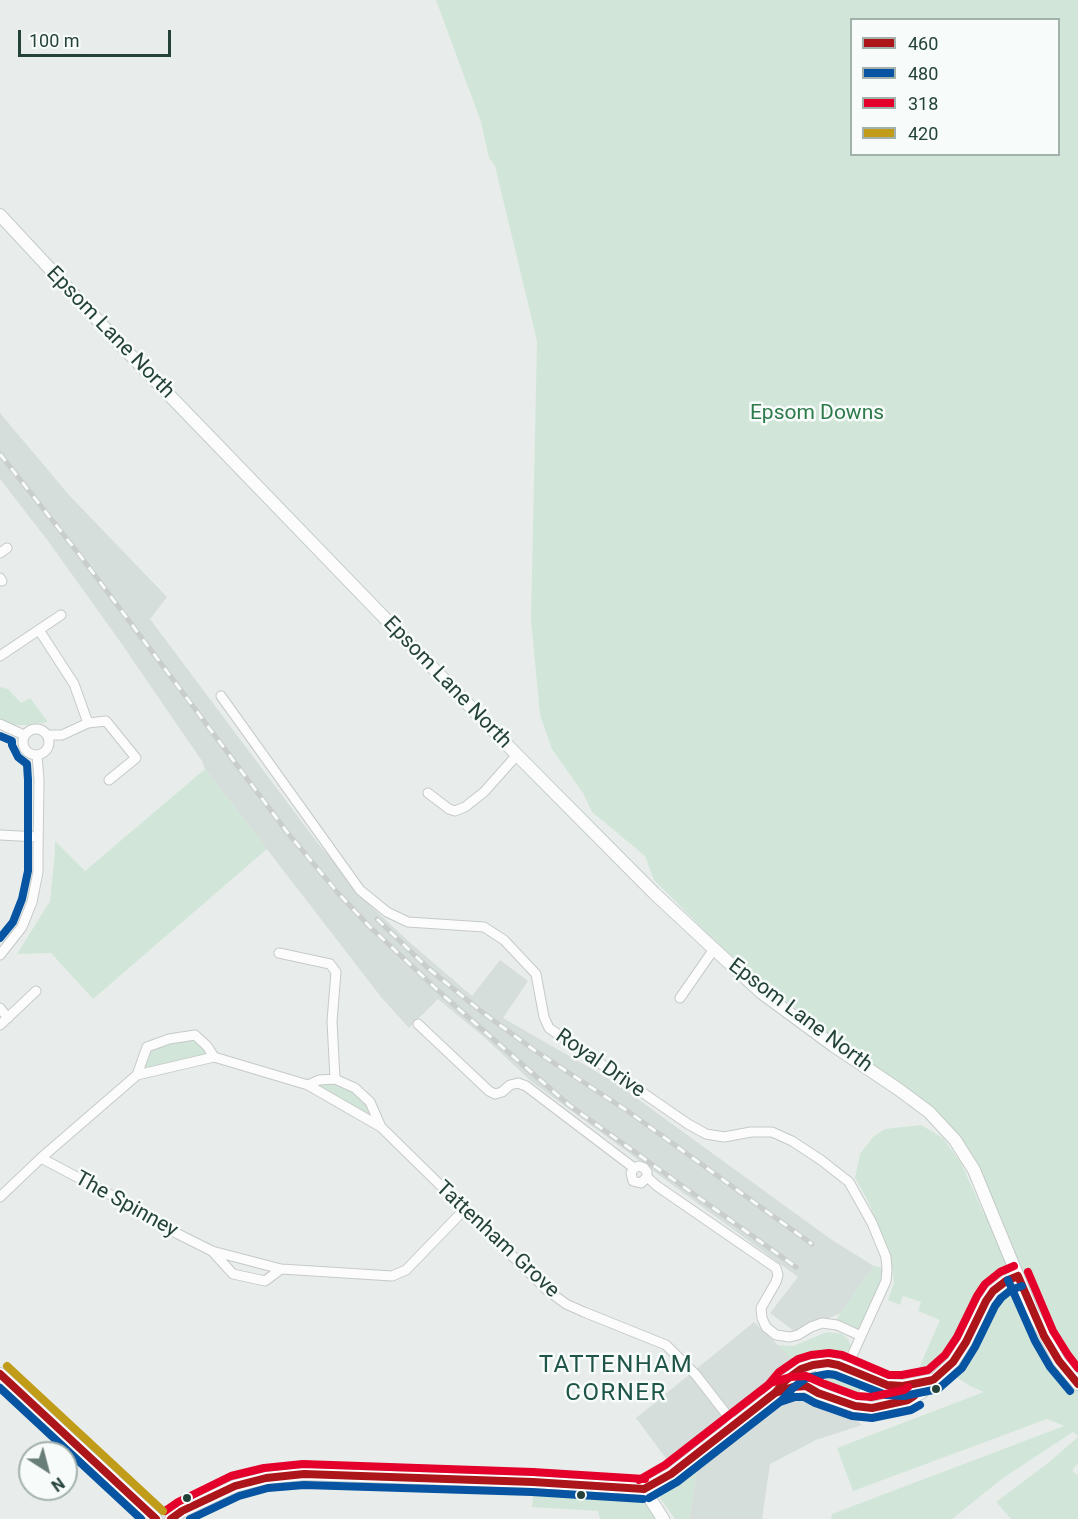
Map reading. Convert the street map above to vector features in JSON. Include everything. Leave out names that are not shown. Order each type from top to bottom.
[{"type":"main road","name":"Epsom Lane North","points":[[0,215],[117,341],[517,755],[640,878],[762,993],[929,1112],[955,1140],[974,1170],[1044,1336],[1059,1361],[1078,1384]]},
{"type":"main road","points":[[775,1393],[793,1387],[806,1386],[818,1393],[855,1406],[872,1408],[908,1400],[922,1392],[953,1362],[993,1290],[1018,1276]]},
{"type":"main road","points":[[171,1519],[182,1511],[235,1486],[266,1478],[304,1474],[644,1488],[671,1474],[775,1393],[786,1380],[801,1369],[828,1363],[887,1385],[903,1386],[933,1380]]},
{"type":"main road","points":[[818,1393],[820,1377],[828,1363]]},
{"type":"main road","points":[[0,1374],[156,1519]]},
{"type":"main road","points":[[855,1406],[863,1399],[866,1391],[864,1376]]},
{"type":"main road","points":[[644,1488],[663,1519]]},
{"type":"street","points":[[0,656],[61,615]]},
{"type":"street","points":[[39,630],[74,684],[88,723]]},
{"type":"street","name":"Royal Drive","points":[[220,696],[360,890],[387,912],[408,922],[484,927],[504,940],[536,974],[544,1017],[549,1028],[706,1134],[724,1137],[752,1132],[772,1132],[792,1141],[849,1182],[872,1223],[886,1257],[887,1269],[886,1281],[846,1369]]},
{"type":"street","points":[[47,735],[62,735],[88,723],[106,721],[136,758],[109,780]]},
{"type":"street","points":[[0,724],[24,735]]},
{"type":"street","points":[[32,729],[42,730],[49,740],[48,748],[42,754],[28,753],[22,742],[24,735],[32,729]]},
{"type":"street","points":[[0,955],[22,927],[32,902],[38,872],[37,755]]},
{"type":"street","points":[[428,793],[449,809],[455,811],[465,807],[484,792],[517,755]]},
{"type":"street","points":[[0,836],[38,837]]},
{"type":"street","points":[[680,998],[714,949]]},
{"type":"street","points":[[279,952],[330,964],[336,972],[332,1021],[334,1079]]},
{"type":"street","points":[[0,1025],[36,991]]},
{"type":"street","points":[[0,1008],[8,1018]]},
{"type":"street","points":[[418,1024],[489,1091],[495,1094],[518,1083],[526,1086],[634,1168],[631,1176],[633,1180],[641,1183],[647,1177],[776,1268],[778,1275],[776,1282],[761,1308],[766,1327],[776,1335],[790,1337],[798,1335],[822,1323],[837,1325],[861,1336]]},
{"type":"street","name":"Tattenham Grove","points":[[137,1075],[147,1047],[169,1039],[195,1035],[207,1046],[214,1057]]},
{"type":"street","name":"Tattenham Grove","points":[[0,1197],[40,1158],[137,1075],[214,1057],[308,1085],[381,1127],[547,1290],[566,1304],[666,1345],[696,1375],[734,1424]]},
{"type":"street","name":"Tattenham Grove","points":[[308,1085],[319,1080],[334,1079],[355,1088],[370,1102],[381,1127]]},
{"type":"street","name":"The Spinney","points":[[40,1158],[212,1251],[281,1269],[392,1276],[406,1270],[464,1210]]},
{"type":"street","name":"The Spinney","points":[[212,1251],[233,1274],[265,1281],[281,1269]]},
{"type":"shaded area","points":[[0,413],[69,495],[167,597],[150,619],[317,842],[373,908],[472,996],[500,960],[528,981],[503,1018],[613,1081],[832,1240],[874,1266],[841,1313],[795,1332],[770,1313],[798,1277],[532,1082],[484,1037],[438,999],[409,1028],[381,997],[205,769],[202,761],[119,640],[0,479]]},
{"type":"shaded area","points":[[754,1322],[862,1425],[816,1440],[770,1464],[762,1519],[689,1519],[698,1464],[679,1476],[636,1418]]},
{"type":"green space","name":"Epsom Downs","points":[[436,0],[1078,0],[1078,1436],[1073,1432],[1003,1478],[952,1519],[831,1519],[832,1514],[1064,1426],[1047,1419],[853,1491],[837,1448],[984,1392],[970,1386],[939,1366],[926,1371],[919,1368],[940,1320],[918,1311],[921,1302],[903,1296],[900,1305],[888,1300],[894,1283],[890,1253],[867,1199],[855,1178],[860,1154],[873,1137],[885,1129],[921,1125],[943,1138],[961,1163],[984,1214],[976,1177],[929,1112],[754,976],[654,880],[645,856],[592,812],[583,793],[552,749],[540,715],[531,620],[537,341],[495,166],[489,158],[481,122]]},
{"type":"green space","points":[[0,687],[8,689],[21,703],[30,698],[48,722],[28,725],[0,724]]},
{"type":"green space","points":[[205,769],[267,849],[93,999],[51,953],[17,954],[50,901],[55,841],[85,871]]},
{"type":"green space","points":[[195,1035],[214,1057],[137,1075],[147,1047]]},
{"type":"green space","points":[[319,1080],[355,1088],[381,1127],[308,1085]]},
{"type":"green space","points":[[874,1266],[887,1269],[861,1336],[833,1324]]},
{"type":"green space","points":[[827,1332],[842,1334],[849,1340],[851,1348],[842,1356],[831,1353],[797,1364],[778,1345],[793,1346]]},
{"type":"green space","points":[[838,1365],[866,1385],[855,1406],[818,1393],[820,1377]]},
{"type":"green space","points":[[1078,1437],[1078,1465],[1072,1471],[1078,1475],[1078,1519],[1011,1519],[996,1502]]},
{"type":"green space","points":[[698,1464],[689,1519],[675,1519],[655,1491]]},
{"type":"green space","points":[[611,1486],[644,1489],[663,1519],[600,1519],[598,1511],[532,1507],[533,1493],[607,1497]]},
{"type":"railway","points":[[0,454],[82,558],[287,832],[369,926],[445,997],[569,1105],[796,1267]]},
{"type":"railway","points":[[377,919],[429,969],[482,1012],[534,1050],[629,1112],[812,1244]]},
{"type":"transit line","name":"480","points":[[0,736],[12,741],[18,757],[27,764],[28,780],[28,871],[22,899],[13,922],[0,938]]},
{"type":"transit line","name":"318","points":[[639,1480],[665,1465],[798,1359],[829,1353],[842,1355],[889,1375],[928,1370],[945,1355],[957,1337],[985,1284],[1000,1272],[1014,1266]]},
{"type":"transit line","name":"318","points":[[1028,1272],[1053,1331],[1078,1368]]},
{"type":"transit line","name":"460","points":[[1018,1276],[1044,1336],[1059,1361],[1078,1384]]},
{"type":"transit line","name":"460","points":[[644,1489],[671,1474],[775,1393],[786,1380],[801,1369],[828,1363],[887,1385],[903,1386],[933,1380],[953,1362],[993,1291],[1006,1281],[1018,1276]]},
{"type":"transit line","name":"480","points":[[1008,1280],[1035,1341],[1050,1367],[1070,1391]]},
{"type":"transit line","name":"480","points":[[649,1498],[677,1482],[781,1401],[806,1378],[835,1375],[886,1395],[904,1396],[938,1389],[962,1368],[1001,1298],[1011,1290],[1022,1286]]},
{"type":"transit line","name":"420","points":[[7,1366],[163,1511]]},
{"type":"transit line","name":"460","points":[[0,1374],[156,1519]]},
{"type":"transit line","name":"318","points":[[761,1391],[771,1383],[790,1377],[806,1376],[857,1396],[871,1397],[904,1390],[908,1387]]},
{"type":"transit line","name":"460","points":[[767,1399],[775,1393],[793,1387],[806,1386],[818,1393],[855,1406],[872,1408],[908,1400],[914,1396]]},
{"type":"transit line","name":"480","points":[[0,1388],[141,1519]]},
{"type":"transit line","name":"480","points":[[773,1407],[795,1397],[804,1397],[852,1416],[872,1418],[911,1410],[920,1405]]},
{"type":"transit line","name":"318","points":[[165,1511],[178,1502],[231,1476],[264,1468],[303,1464],[533,1472],[645,1479]]},
{"type":"transit line","name":"460","points":[[171,1519],[182,1511],[235,1486],[266,1478],[304,1474],[533,1482],[644,1489]]},
{"type":"transit line","name":"480","points":[[190,1519],[239,1496],[268,1488],[304,1485],[532,1492],[643,1499]]},
{"type":"district","name":"TATTENHAM CORNER","points":[[616,1380]]}]
